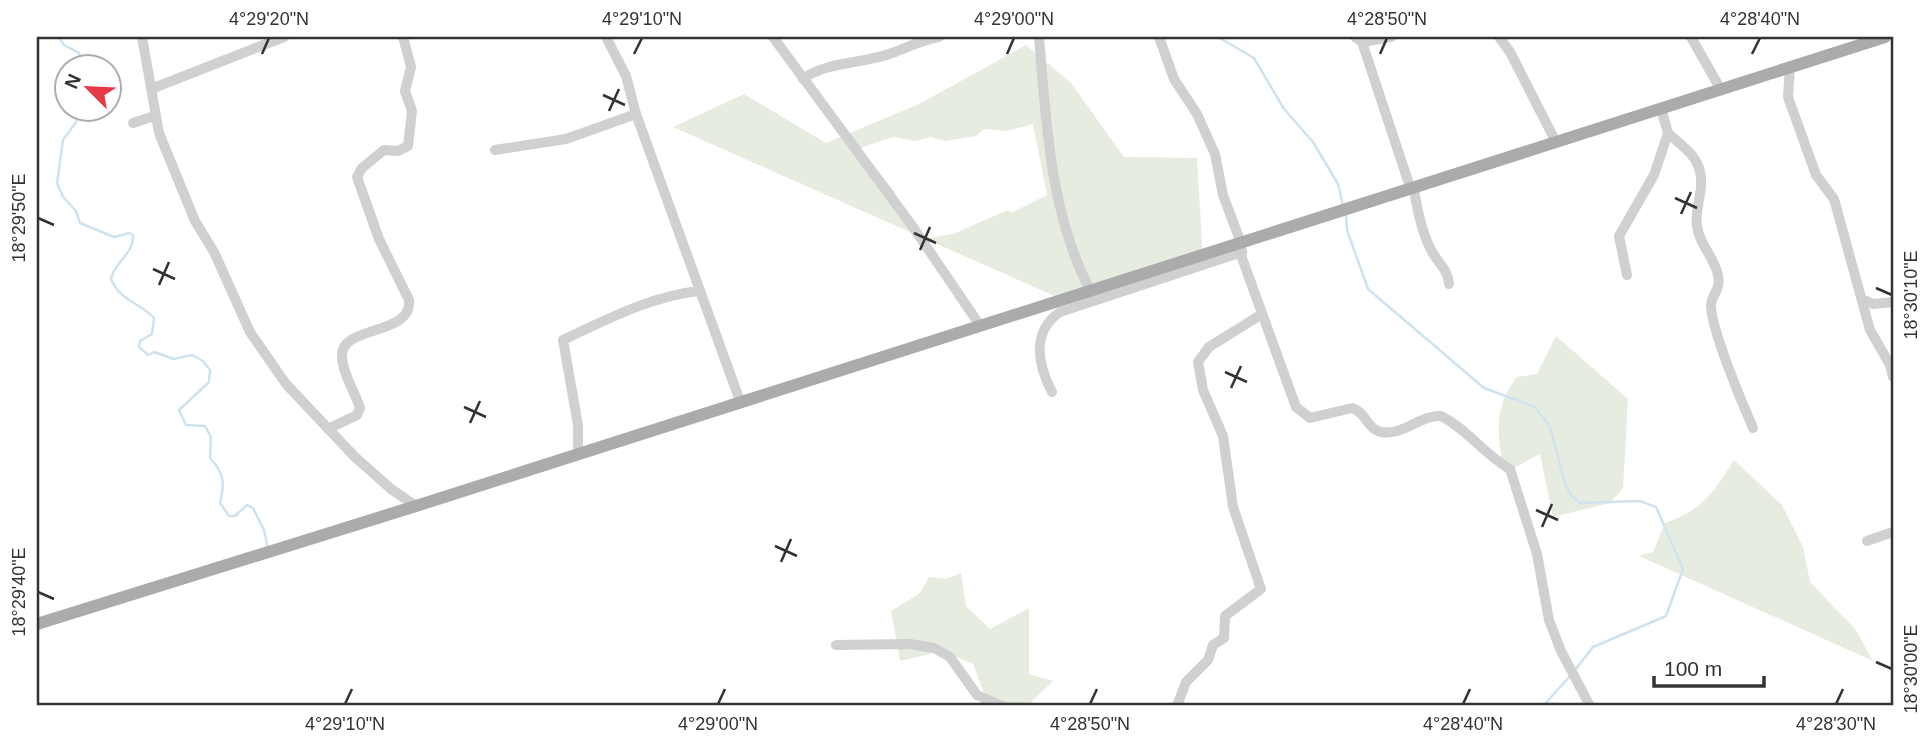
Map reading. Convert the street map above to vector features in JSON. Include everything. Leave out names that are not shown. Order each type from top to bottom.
[{"type":"main road","points":[[37,624],[416,506],[979,324],[1242,247],[1412,189],[1885,37]]},
{"type":"street","points":[[142,37],[154,116],[195,221],[214,252],[250,332],[286,384],[328,429],[391,489],[416,506]]},
{"type":"street","points":[[151,89],[285,37]]},
{"type":"street","points":[[328,429],[357,415],[360,408],[341,354],[349,341],[407,316],[410,310],[409,300],[379,239],[357,177],[372,158],[384,150],[398,151],[408,146],[412,111],[405,91],[411,67],[403,37]]},
{"type":"street","points":[[606,37],[626,76],[636,114],[740,401]]},
{"type":"street","points":[[773,37],[913,227],[979,324]]},
{"type":"street","points":[[803,79],[811,73],[881,56],[933,37]]},
{"type":"street","points":[[1039,37],[1048,138],[1058,198],[1078,267],[1090,290]]},
{"type":"street","points":[[1159,37],[1174,79],[1197,114],[1215,154],[1223,195],[1296,407],[1302,415],[1318,418],[1352,408],[1359,410],[1368,424],[1381,432],[1407,429],[1428,418],[1441,416],[1474,440],[1493,459],[1510,469],[1537,554],[1549,620],[1561,651],[1590,706]]},
{"type":"street","points":[[1391,37],[1359,40],[1432,251],[1441,262],[1449,284]]},
{"type":"street","points":[[1499,37],[1510,52],[1556,142]]},
{"type":"street","points":[[1691,37],[1721,90]]},
{"type":"street","points":[[1790,66],[1788,97],[1816,175],[1834,199],[1870,330],[1890,365],[1893,377]]},
{"type":"street","points":[[1661,110],[1668,133],[1690,151],[1699,166],[1703,188],[1696,224],[1699,239],[1717,272],[1720,289],[1711,305],[1716,329],[1753,428]]},
{"type":"street","points":[[495,150],[566,139],[636,114]]},
{"type":"street","points":[[133,122],[154,116]]},
{"type":"street","points":[[1628,275],[1619,236],[1654,175],[1668,133]]},
{"type":"street","points":[[1052,392],[1043,376],[1038,352],[1050,318],[1060,312],[1242,247]]},
{"type":"street","points":[[578,454],[578,425],[563,340],[649,303],[677,293],[699,291]]},
{"type":"street","points":[[1862,299],[1873,304],[1893,302]]},
{"type":"street","points":[[1177,706],[1186,682],[1208,660],[1213,645],[1224,638],[1224,616],[1261,589],[1235,517],[1223,436],[1203,390],[1198,362],[1209,347],[1262,314]]},
{"type":"street","points":[[1867,541],[1893,532]]},
{"type":"street","points":[[836,645],[910,644],[934,648],[950,657],[977,695],[1003,706]]},
{"type":"shaded area","points":[[1026,45],[1071,83],[1124,157],[1197,158],[1203,258],[1068,302],[673,127],[744,94],[826,143],[919,104]],"holes":[[[1033,124],[1047,195],[1011,213],[1008,210],[953,234],[929,238],[915,231],[894,191],[860,148],[893,137],[915,141],[931,137],[945,141],[976,136],[984,129],[1007,131]]]},
{"type":"shaded area","points":[[1556,336],[1628,399],[1623,488],[1610,503],[1553,517],[1540,454],[1504,473],[1499,423],[1500,411],[1509,389],[1517,377],[1537,374]]},
{"type":"shaded area","points":[[1734,460],[1782,505],[1803,547],[1810,582],[1856,630],[1873,661],[1639,556],[1653,552],[1665,523],[1689,512],[1706,499]]},
{"type":"shaded area","points":[[961,573],[966,606],[990,629],[1029,608],[1029,674],[1053,681],[1027,706],[977,706],[986,698],[973,664],[943,651],[900,661],[891,611],[920,593],[929,577],[946,579]]},
{"type":"waterway","points":[[59,37],[64,45],[77,52]]},
{"type":"waterway","points":[[1218,37],[1254,58],[1284,109],[1313,142],[1338,184],[1343,206]]},
{"type":"waterway","points":[[76,122],[63,140],[57,183],[63,197],[76,211],[80,223],[114,237],[129,233],[133,235],[131,247],[116,267],[111,279],[119,292],[154,318],[152,334],[140,341],[139,347],[148,355],[154,352],[174,359],[192,355],[203,361],[210,370],[209,382],[179,410],[186,425],[205,426],[211,437],[210,458],[222,479],[220,503],[229,516],[235,516],[247,505],[253,508],[264,530],[268,549]]},
{"type":"waterway","points":[[1346,216],[1347,230],[1368,289],[1484,388],[1535,407],[1550,427],[1565,483],[1571,495],[1580,503],[1640,501],[1656,507],[1683,569],[1666,616],[1593,647],[1575,670]]},
{"type":"waterway","points":[[1543,706],[1571,675]]}]
